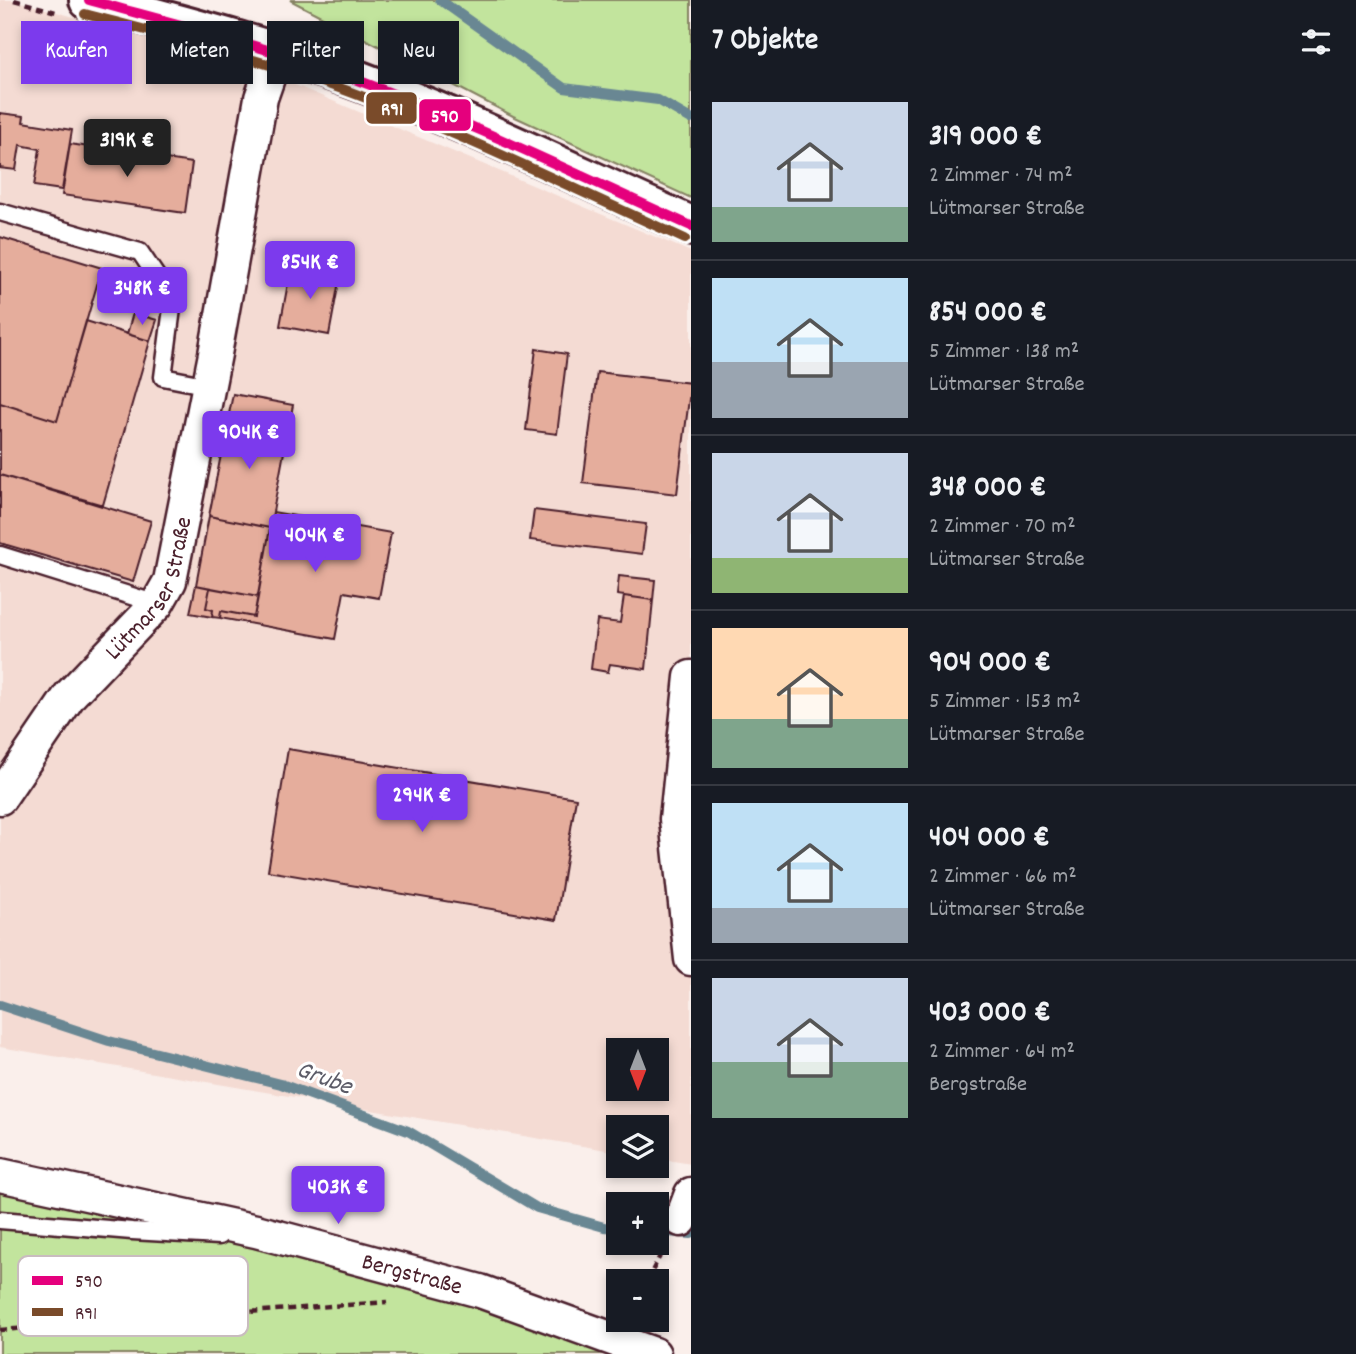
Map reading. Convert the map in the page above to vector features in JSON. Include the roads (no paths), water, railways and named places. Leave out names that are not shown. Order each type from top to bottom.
[{"type":"main road","points":[[89,0],[267,49]]},
{"type":"main road","points":[[364,83],[691,226]]},
{"type":"street","name":"Lütmarser Straße","points":[[0,798],[70,695],[157,604],[170,581],[209,386],[261,98],[267,81]]},
{"type":"street","points":[[691,677],[676,820],[691,959]]},
{"type":"street","name":"Bergstraße","points":[[0,1175],[256,1231],[480,1291],[654,1354]]},
{"type":"lane","points":[[0,212],[140,252],[173,301],[163,376],[209,386]]},
{"type":"lane","points":[[0,555],[157,604]]},
{"type":"lane","points":[[0,1220],[227,1236],[256,1231]]},
{"type":"waterway","points":[[440,0],[564,88],[658,100],[691,119]]},
{"type":"waterway","name":"Grube","points":[[0,1005],[109,1041],[281,1084],[408,1131],[537,1208],[606,1227]]},
{"type":"waterway","name":"Grube","points":[[669,1232],[691,1234]]}]
